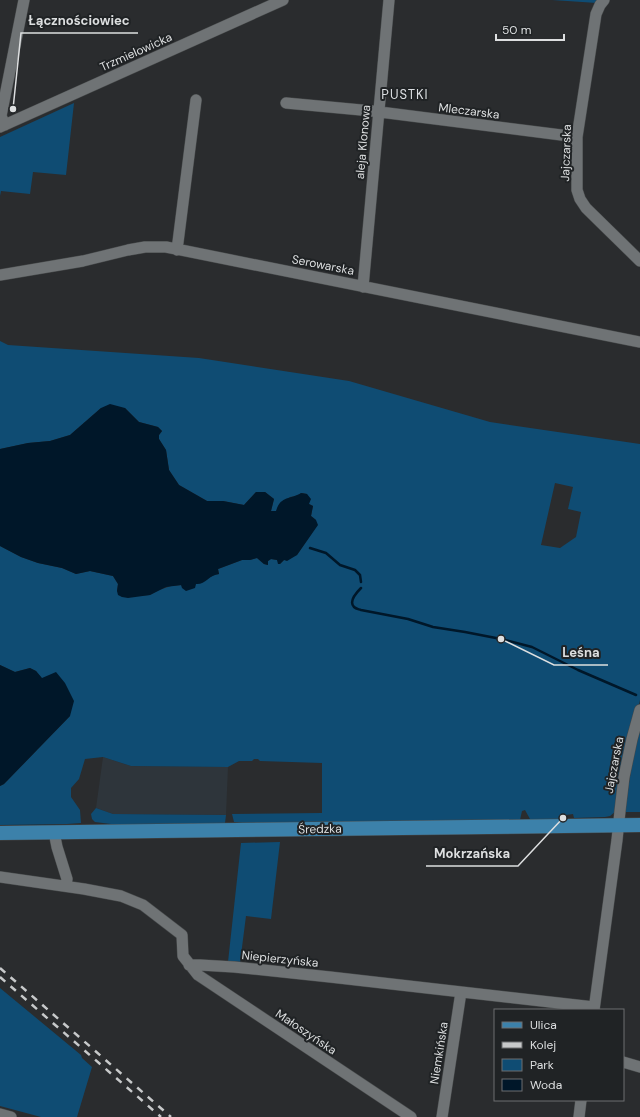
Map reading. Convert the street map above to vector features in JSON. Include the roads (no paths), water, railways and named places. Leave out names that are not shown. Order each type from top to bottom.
[{"type":"main road","name":"Średzka","points":[[0,833],[640,825]]},
{"type":"street","points":[[3,126],[1,116],[24,0]]},
{"type":"street","name":"Trzmielowicka","points":[[3,126],[283,0]]},
{"type":"street","name":"aleja Klonowa","points":[[363,287],[389,0]]},
{"type":"street","name":"Jajczarska","points":[[604,0],[596,14],[577,137],[577,190],[580,200],[586,208],[640,261]]},
{"type":"street","points":[[177,250],[196,100]]},
{"type":"street","name":"Mleczarska","points":[[286,103],[379,112],[577,137]]},
{"type":"street","name":"Serowarska","points":[[0,275],[83,261],[128,250],[166,247],[640,342]]},
{"type":"street","name":"Jajczarska","points":[[594,1009],[619,826],[624,777],[640,710]]},
{"type":"street","points":[[54,832],[67,879],[66,886]]},
{"type":"street","points":[[0,877],[66,886],[121,896],[143,905],[182,935],[182,956],[189,965]]},
{"type":"street","name":"Niepierzyńska","points":[[189,965],[242,968],[461,992],[594,1009]]},
{"type":"street","name":"Małoszyńska","points":[[189,965],[198,975],[411,1117]]},
{"type":"street","name":"Niemkińska","points":[[442,1117],[461,992]]},
{"type":"street","points":[[624,1062],[640,1067]]},
{"type":"street","points":[[579,1117],[581,1101]]},
{"type":"street","points":[[0,1114],[10,1117]]},
{"type":"water","points":[[110,404],[125,408],[139,422],[158,427],[162,431],[159,435],[159,439],[166,450],[169,470],[179,485],[207,501],[223,501],[244,505],[256,492],[265,492],[274,499],[271,511],[276,511],[280,502],[283,500],[301,493],[307,494],[311,499],[309,504],[313,506],[311,516],[316,520],[318,525],[297,555],[287,561],[284,560],[280,564],[278,564],[277,560],[271,559],[268,561],[268,565],[264,564],[257,558],[242,560],[218,569],[219,574],[212,576],[202,583],[196,584],[195,588],[186,591],[181,585],[166,587],[150,595],[128,598],[118,595],[118,584],[113,576],[90,571],[76,574],[62,568],[38,563],[21,557],[0,546],[0,449],[28,443],[50,441],[70,435],[101,408]]},
{"type":"water","points":[[0,665],[15,672],[30,668],[36,671],[42,678],[56,672],[65,683],[74,701],[70,716],[4,784],[0,786]]},
{"type":"waterway","points":[[310,548],[326,553],[340,565],[355,570],[360,575],[361,582]]},
{"type":"waterway","points":[[361,588],[355,594],[352,602],[352,605],[356,609],[408,619],[433,627],[501,639],[532,647],[578,670],[636,695]]},
{"type":"railway","points":[[0,968],[171,1117]]},
{"type":"railway","points":[[0,977],[161,1117]]},
{"type":"place","name":"Łącznościowiec","points":[[13,109]]},
{"type":"place","name":"Leśna","points":[[501,639]]},
{"type":"place","name":"Mokrzańska","points":[[563,818]]},
{"type":"district","name":"PUSTKI","points":[[405,94]]}]
